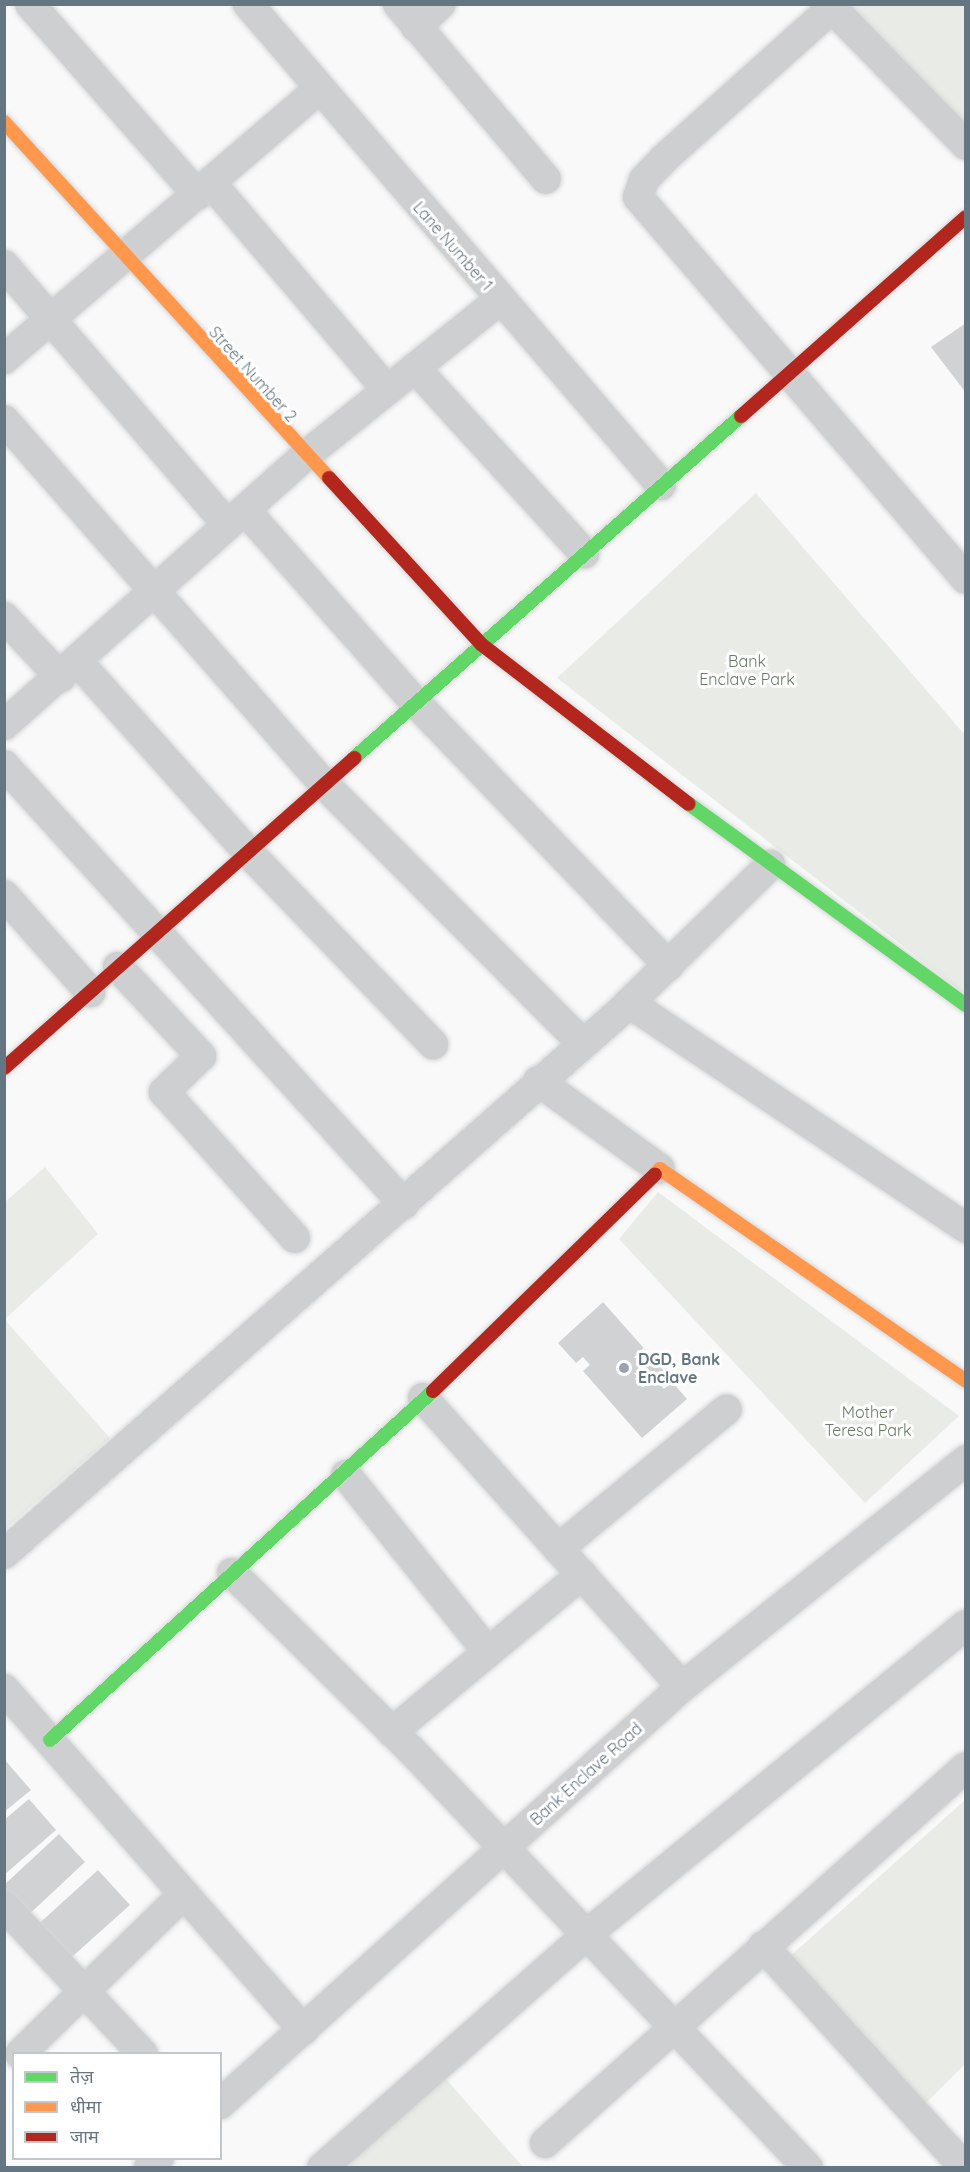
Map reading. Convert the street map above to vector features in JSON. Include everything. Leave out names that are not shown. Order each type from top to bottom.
[{"type":"street","points":[[30,4],[205,189],[387,390]]},
{"type":"street","name":"Lane Number 1","points":[[248,4],[317,91],[661,485]]},
{"type":"street","points":[[441,4],[407,16],[546,179]]},
{"type":"street","points":[[966,146],[830,6],[639,188],[649,215],[785,375],[966,579]]},
{"type":"street","points":[[4,359],[126,258],[317,91]]},
{"type":"street","name":"Street Number 2","points":[[4,122],[304,456],[481,644],[770,865],[966,1005]]},
{"type":"street","points":[[6,1063],[90,992],[584,552],[966,217]]},
{"type":"street","points":[[4,265],[51,319],[237,518],[669,966]]},
{"type":"street","points":[[4,725],[70,670],[152,591],[237,518],[304,456],[500,300]]},
{"type":"street","points":[[415,368],[584,552]]},
{"type":"street","points":[[4,420],[324,784],[582,1043]]},
{"type":"street","points":[[4,617],[70,670],[433,1044]]},
{"type":"street","points":[[4,765],[404,1204]]},
{"type":"street","points":[[4,1554],[404,1204],[629,1003],[770,865]]},
{"type":"street","points":[[4,895],[90,992]]},
{"type":"street","points":[[118,967],[201,1056],[164,1092],[295,1238]]},
{"type":"street","points":[[629,1003],[966,1228]]},
{"type":"street","points":[[538,1082],[966,1381]]},
{"type":"street","points":[[50,1740],[232,1574],[346,1475],[660,1169]]},
{"type":"street","points":[[423,1398],[682,1687]]},
{"type":"street","points":[[558,1549],[728,1409]]},
{"type":"street","name":"Bank Enclave Road","points":[[222,2102],[682,1687],[966,1460]]},
{"type":"street","points":[[346,1475],[488,1652]]},
{"type":"street","points":[[232,1574],[392,1732],[675,2024],[808,2168]]},
{"type":"street","points":[[392,1732],[582,1574]]},
{"type":"street","points":[[322,2168],[587,1934],[966,1625]]},
{"type":"street","points":[[4,1689],[304,2030]]},
{"type":"street","points":[[545,2143],[675,2024],[966,1767]]},
{"type":"street","points":[[22,2052],[184,1894]]},
{"type":"street","points":[[4,1906],[141,2052]]},
{"type":"street","points":[[763,1946],[965,2168]]},
{"type":"green space","points":[[809,5],[965,5],[966,148],[959,156]]},
{"type":"green space","name":"Bank Enclave Park","points":[[756,493],[965,735],[965,994],[557,678]]},
{"type":"green space","points":[[45,1167],[98,1234],[5,1319],[5,1202]]},
{"type":"green space","name":"Mother Teresa Park","points":[[658,1192],[959,1416],[865,1503],[619,1239]]},
{"type":"green space","points":[[5,1320],[110,1438],[4,1529]]},
{"type":"green space","points":[[965,1800],[965,2064],[905,2124],[777,1968]]},
{"type":"green space","points":[[439,2071],[523,2167],[347,2168]]},
{"type":"building","points":[[966,323],[966,393],[931,347]]},
{"type":"building","name":"DGD, Bank Enclave","points":[[603,1302],[664,1371],[655,1379],[664,1389],[672,1382],[687,1399],[642,1438],[583,1371],[590,1365],[583,1357],[576,1363],[558,1343]]},
{"type":"building","points":[[4,1759],[31,1790],[4,1812]]},
{"type":"building","points":[[29,1799],[56,1830],[4,1875],[4,1820]]},
{"type":"building","points":[[59,1834],[85,1862],[23,1920],[4,1900],[4,1885]]},
{"type":"building","points":[[98,1870],[130,1905],[64,1964],[33,1929]]},
{"type":"traffic: fast","points":[[354,758],[741,416]]},
{"type":"traffic: fast","points":[[689,804],[966,1005]]},
{"type":"traffic: fast","points":[[50,1740],[433,1391]]},
{"type":"traffic: slow","points":[[4,122],[329,478]]},
{"type":"traffic: slow","points":[[655,1174],[660,1169],[966,1381]]},
{"type":"traffic: jam","points":[[741,416],[966,217]]},
{"type":"traffic: jam","points":[[329,478],[481,644],[689,804]]},
{"type":"traffic: jam","points":[[4,1068],[354,758]]},
{"type":"traffic: jam","points":[[433,1391],[655,1174]]},
{"type":"place","name":"DGD, Bank Enclave","points":[[624,1368]]}]
